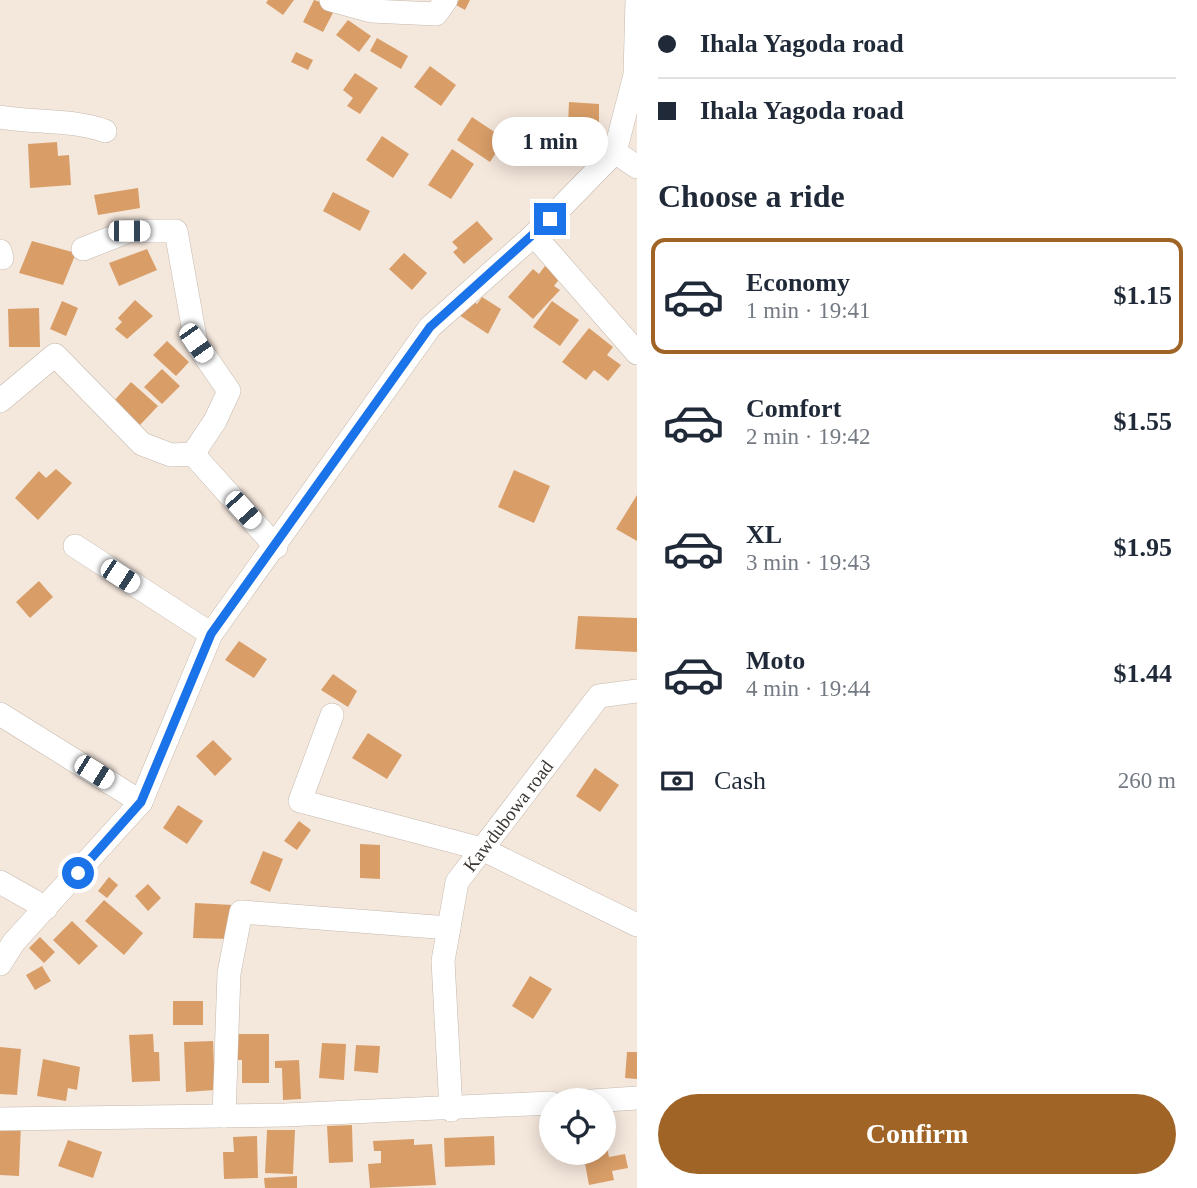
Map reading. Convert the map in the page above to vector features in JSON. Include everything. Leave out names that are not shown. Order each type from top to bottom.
[{"type":"street","points":[[331,0],[371,10],[436,14],[446,0]]},
{"type":"street","points":[[0,964],[14,942],[141,802],[211,634],[276,547],[430,327],[534,235],[615,152],[635,75],[637,0]]},
{"type":"street","points":[[0,117],[27,122],[82,123],[105,131]]},
{"type":"street","points":[[615,152],[637,167]]},
{"type":"street","points":[[83,248],[129,231],[176,231],[196,343],[229,391],[215,421],[193,454]]},
{"type":"street","points":[[534,235],[637,353]]},
{"type":"street","points":[[0,401],[55,355],[142,444],[171,455],[193,454]]},
{"type":"street","points":[[193,454],[276,547]]},
{"type":"street","points":[[75,546],[211,634]]},
{"type":"street","name":"Kawdubowa road","points":[[451,1110],[443,961],[457,882],[599,696],[637,691]]},
{"type":"street","points":[[0,713],[141,802]]},
{"type":"street","points":[[332,715],[300,801],[482,849],[637,925]]},
{"type":"street","points":[[0,882],[46,908]]},
{"type":"street","points":[[224,1116],[229,973],[241,912],[449,928]]},
{"type":"street","points":[[616,1099],[637,1098]]},
{"type":"street","points":[[0,1119],[451,1110],[539,1105]]},
{"type":"building","points":[[268,0],[294,0],[283,15],[266,3]]},
{"type":"building","points":[[314,0],[336,7],[323,32],[303,22]]},
{"type":"building","points":[[459,0],[470,0],[465,10],[456,5]]},
{"type":"building","points":[[348,20],[371,36],[359,52],[336,35]]},
{"type":"building","points":[[377,38],[408,56],[401,69],[370,51]]},
{"type":"building","points":[[296,52],[313,60],[308,70],[291,62]]},
{"type":"building","points":[[430,66],[456,85],[441,106],[414,87]]},
{"type":"building","points":[[355,73],[378,88],[360,114],[347,106],[353,98],[343,90]]},
{"type":"building","points":[[569,102],[599,104],[599,127],[568,126]]},
{"type":"building","points":[[472,117],[505,139],[490,162],[457,140]]},
{"type":"building","points":[[543,123],[564,123],[564,128],[582,129],[582,150],[543,149]]},
{"type":"building","points":[[382,136],[409,154],[393,178],[366,160]]},
{"type":"building","points":[[57,142],[58,156],[69,155],[71,185],[30,188],[28,144]]},
{"type":"building","points":[[452,149],[474,164],[451,199],[428,185]]},
{"type":"building","points":[[138,188],[140,208],[98,215],[94,195]]},
{"type":"building","points":[[333,192],[370,211],[360,231],[323,211]]},
{"type":"building","points":[[477,221],[493,239],[464,264],[453,252],[458,248],[452,242]]},
{"type":"building","points":[[32,241],[76,253],[63,285],[19,273]]},
{"type":"building","points":[[147,249],[157,270],[119,286],[109,263]]},
{"type":"building","points":[[404,253],[427,273],[412,290],[389,269]]},
{"type":"building","points":[[545,266],[560,278],[554,286],[560,290],[533,319],[508,297],[533,269],[539,274]]},
{"type":"building","points":[[467,297],[477,304],[482,297],[501,309],[488,334],[456,313]]},
{"type":"building","points":[[135,300],[153,316],[127,339],[115,329],[122,322],[118,318]]},
{"type":"building","points":[[62,301],[78,308],[66,336],[50,329]]},
{"type":"building","points":[[552,301],[579,320],[560,346],[533,327]]},
{"type":"building","points":[[39,308],[40,347],[9,347],[8,309]]},
{"type":"building","points":[[589,328],[613,347],[607,355],[621,365],[608,381],[594,370],[586,380],[562,362]]},
{"type":"building","points":[[167,341],[189,362],[176,376],[153,355]]},
{"type":"building","points":[[162,369],[180,386],[162,404],[144,387]]},
{"type":"building","points":[[131,382],[158,406],[140,425],[113,402]]},
{"type":"building","points":[[56,469],[72,483],[38,520],[15,498],[39,471],[46,478]]},
{"type":"building","points":[[514,470],[550,486],[534,523],[498,507]]},
{"type":"building","points":[[637,495],[637,541],[616,529]]},
{"type":"building","points":[[39,581],[53,597],[30,618],[16,602]]},
{"type":"building","points":[[578,616],[637,618],[637,652],[575,649]]},
{"type":"building","points":[[239,641],[267,659],[254,678],[225,660]]},
{"type":"building","points":[[333,674],[357,691],[348,707],[321,690]]},
{"type":"building","points":[[368,733],[402,755],[387,779],[352,758]]},
{"type":"building","points":[[213,740],[232,759],[215,776],[196,756]]},
{"type":"building","points":[[595,768],[619,785],[600,812],[576,796]]},
{"type":"building","points":[[178,805],[203,821],[187,844],[163,828]]},
{"type":"building","points":[[299,821],[311,830],[297,850],[284,841]]},
{"type":"building","points":[[360,844],[380,845],[380,879],[360,878]]},
{"type":"building","points":[[263,851],[283,859],[270,892],[250,883]]},
{"type":"building","points":[[109,877],[118,885],[107,898],[98,891]]},
{"type":"building","points":[[148,884],[161,898],[148,911],[135,896]]},
{"type":"building","points":[[104,900],[143,933],[124,955],[85,921]]},
{"type":"building","points":[[195,903],[233,905],[231,939],[193,938]]},
{"type":"building","points":[[72,921],[98,946],[79,965],[53,940]]},
{"type":"building","points":[[40,937],[55,952],[44,963],[29,948]]},
{"type":"building","points":[[42,966],[51,981],[35,990],[26,975]]},
{"type":"building","points":[[530,976],[552,989],[533,1019],[512,1006]]},
{"type":"building","points":[[173,1001],[203,1001],[203,1025],[173,1025]]},
{"type":"building","points":[[153,1034],[154,1052],[159,1052],[160,1081],[132,1082],[129,1035]]},
{"type":"building","points":[[231,1034],[269,1034],[269,1083],[242,1083],[242,1060],[232,1060]]},
{"type":"building","points":[[213,1041],[215,1090],[186,1092],[184,1042]]},
{"type":"building","points":[[322,1043],[346,1044],[344,1080],[319,1078]]},
{"type":"building","points":[[356,1045],[380,1046],[378,1073],[354,1071]]},
{"type":"building","points":[[0,1047],[21,1049],[17,1095],[0,1094]]},
{"type":"building","points":[[627,1052],[637,1052],[637,1079],[625,1078]]},
{"type":"building","points":[[43,1059],[80,1067],[77,1090],[68,1088],[66,1101],[37,1096]]},
{"type":"building","points":[[299,1060],[301,1099],[283,1100],[282,1068],[275,1068],[275,1061]]},
{"type":"building","points":[[0,1122],[21,1123],[19,1176],[0,1175]]},
{"type":"building","points":[[352,1125],[353,1162],[329,1163],[327,1126]]},
{"type":"building","points":[[267,1130],[295,1130],[293,1174],[265,1173]]},
{"type":"building","points":[[257,1136],[258,1178],[224,1179],[223,1152],[234,1152],[233,1137]]},
{"type":"building","points":[[494,1136],[495,1165],[445,1167],[444,1138]]},
{"type":"building","points":[[414,1139],[414,1145],[432,1144],[436,1185],[370,1188],[368,1164],[381,1163],[381,1151],[374,1151],[373,1141]]},
{"type":"building","points":[[68,1140],[102,1152],[93,1178],[58,1166]]},
{"type":"building","points":[[625,1154],[628,1168],[612,1171],[614,1180],[589,1185],[585,1165],[616,1165],[616,1156]]},
{"type":"building","points":[[297,1176],[297,1188],[265,1188],[264,1178]]},
{"type":"route","points":[[78,873],[141,802],[211,634],[276,547],[430,327],[550,219]]}]
